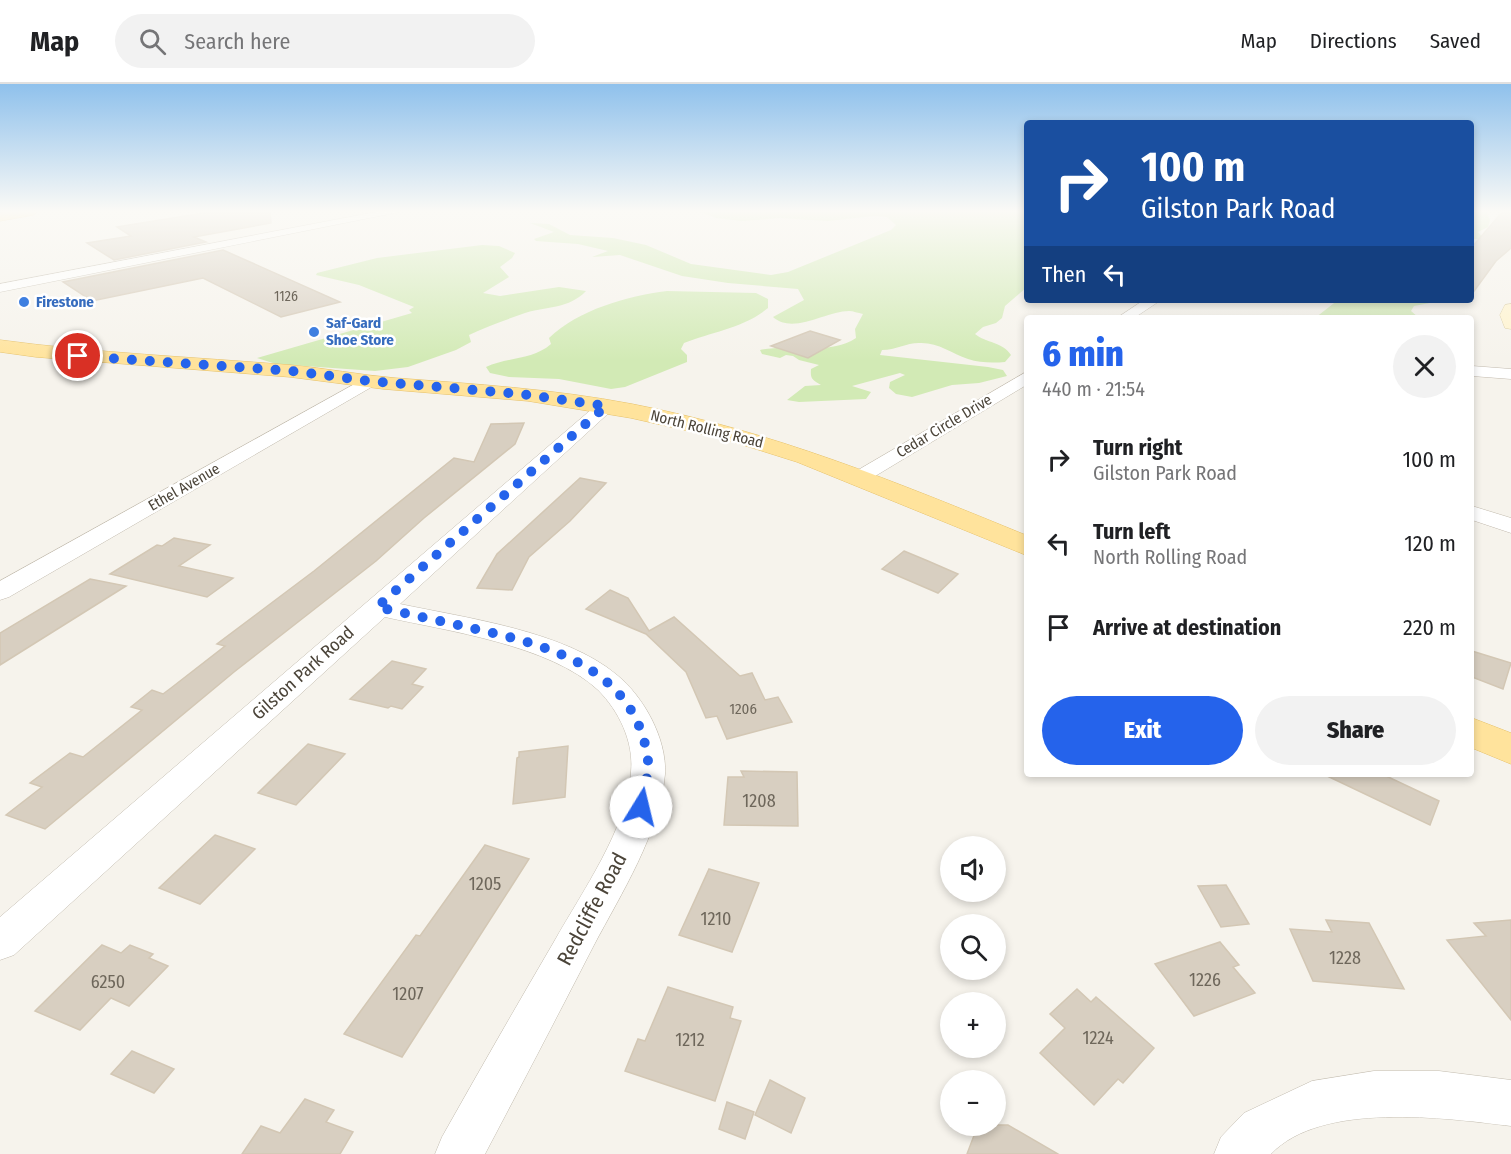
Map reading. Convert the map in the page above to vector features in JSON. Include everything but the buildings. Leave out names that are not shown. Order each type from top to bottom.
[{"type":"main road","name":"North Rolling Road","points":[[0,346],[132,361],[292,371],[369,381],[482,390],[606,406],[712,429],[786,451],[860,477],[1024,545]]},
{"type":"main road","name":"North Rolling Road","points":[[0,363],[117,374],[273,383],[369,381]]},
{"type":"main road","points":[[1474,733],[1511,748]]},
{"type":"street","points":[[0,288],[140,261]]},
{"type":"street","points":[[1130,315],[1149,303]]},
{"type":"street","points":[[1511,309],[1509,315],[1511,324]]},
{"type":"street","points":[[1474,371],[1511,374]]},
{"type":"street","name":"Cedar Circle Drive","points":[[860,477],[1024,378]]},
{"type":"street","name":"Ethel Avenue","points":[[0,592],[369,381]]},
{"type":"street","name":"Gilston Park Road","points":[[0,942],[606,406]]},
{"type":"street","points":[[1474,514],[1511,526]]},
{"type":"street","name":"Redcliffe Road","points":[[377,607],[518,639],[550,648],[579,662],[605,681],[625,702],[640,729],[648,763],[641,807],[621,858],[459,1154]]},
{"type":"street","points":[[1238,1154],[1262,1130],[1312,1104],[1374,1094],[1439,1094],[1511,1103]]},
{"type":"green space","points":[[365,261],[508,261],[500,267],[509,277],[483,293],[500,296],[559,287],[586,291],[565,304],[525,313],[483,329],[469,335],[471,342],[456,350],[408,367],[375,371],[276,364],[257,358],[412,313],[409,310],[414,307],[359,285],[316,275]]},
{"type":"green space","points":[[638,261],[684,261],[691,264],[771,275],[788,272],[815,261],[1024,261],[1024,290],[1005,306],[1002,318],[996,323],[983,327],[975,334],[1008,351],[1011,355],[1005,362],[973,360],[926,343],[914,343],[882,350],[880,355],[988,367],[1003,370],[1007,376],[979,383],[952,385],[912,397],[896,394],[889,388],[890,382],[905,375],[900,373],[852,386],[871,392],[866,399],[799,402],[787,400],[805,386],[821,385],[814,381],[811,375],[811,369],[819,365],[799,360],[793,356],[786,355],[780,358],[762,354],[760,350],[822,348],[845,343],[856,338],[855,329],[863,314],[849,311],[800,323],[781,322],[773,317],[804,300],[798,289],[728,283],[682,276]]},
{"type":"green space","points":[[667,291],[756,293],[768,299],[768,308],[738,325],[684,343],[681,349],[687,355],[687,362],[625,387],[611,389],[559,379],[509,377],[490,373],[486,367],[528,356],[544,349],[551,344],[549,338],[561,328],[589,312],[620,301]]},
{"type":"green space","points":[[1334,303],[1430,303],[1414,306],[1411,311],[1416,315],[1319,315]]},
{"type":"place","name":"Firestone","points":[[24,302]]},
{"type":"place","name":"Saf-Gard Shoe Store","points":[[314,332]]},
{"type":"route","points":[[78,356],[292,371],[369,381],[521,394],[606,406],[377,607],[550,648],[579,662],[605,681],[625,702],[640,729],[648,763],[641,807]]}]
